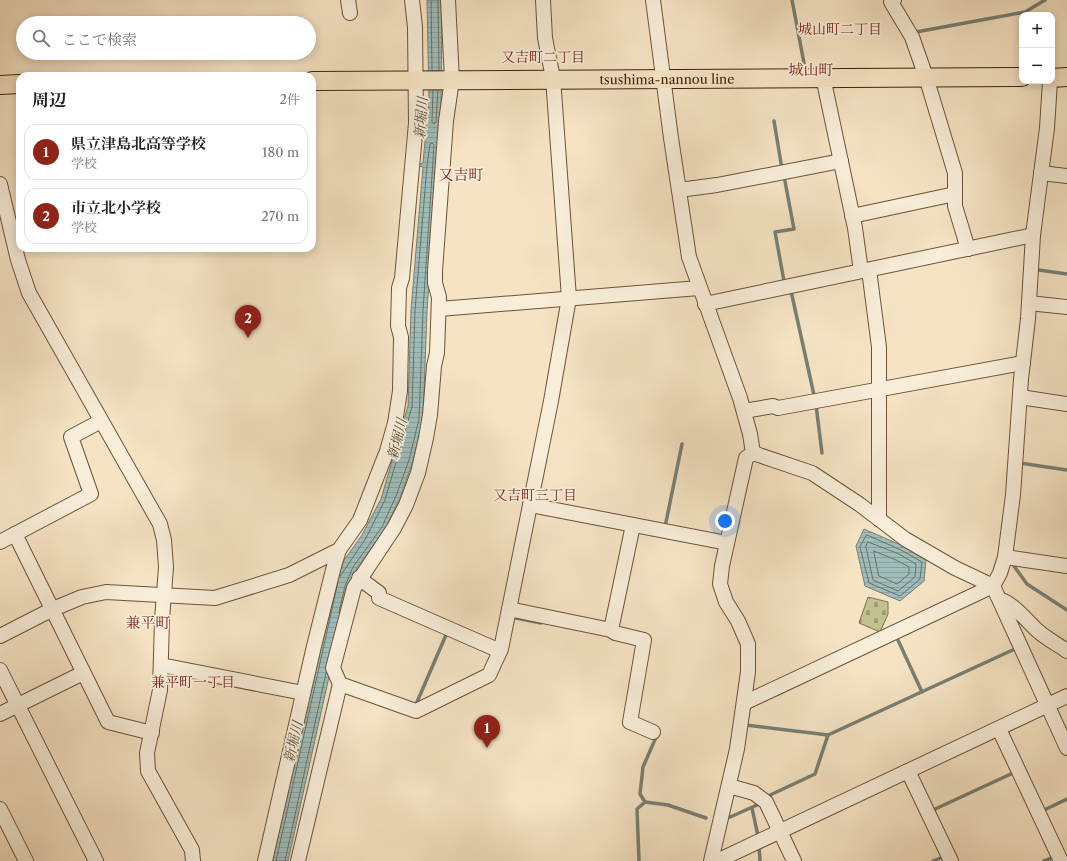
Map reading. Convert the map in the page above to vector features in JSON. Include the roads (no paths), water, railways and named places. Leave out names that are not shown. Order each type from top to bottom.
[{"type":"main road","points":[[1055,78],[1067,77]]},
{"type":"main road","name":"tsushima-nannou line","points":[[316,81],[553,78],[1019,78]]},
{"type":"main road","points":[[0,84],[16,84]]},
{"type":"street","points":[[265,861],[303,693],[334,566],[339,550],[360,520],[387,451],[395,423],[399,398],[401,337],[398,326],[399,288],[402,278],[419,79],[412,0]]},
{"type":"street","points":[[298,861],[340,684],[334,668],[354,588],[359,578],[394,528],[406,505],[418,473],[430,415],[434,366],[437,353],[439,297],[435,283],[435,271],[449,80],[448,0]]},
{"type":"street","points":[[340,684],[416,711],[489,675],[500,650],[530,505],[569,298],[553,78],[545,38],[543,0]]},
{"type":"street","points":[[654,0],[663,78],[689,257],[744,411],[753,453]]},
{"type":"street","points":[[894,0],[891,2],[912,37],[926,77],[955,173],[955,206],[968,249]]},
{"type":"street","points":[[823,77],[852,216],[865,270],[879,346],[879,519]]},
{"type":"street","points":[[744,703],[993,586],[1000,573],[1005,557],[1016,461],[1033,235],[1048,128],[1050,84]]},
{"type":"street","points":[[679,190],[717,185],[841,161]]},
{"type":"street","points":[[1041,173],[1067,176]]},
{"type":"street","points":[[0,184],[16,252]]},
{"type":"street","points":[[852,216],[955,194]]},
{"type":"street","points":[[705,304],[1033,235]]},
{"type":"street","points":[[16,252],[29,293],[160,524],[164,540],[166,567],[160,690],[147,753],[148,771],[192,850],[193,861]]},
{"type":"street","points":[[439,309],[699,288]]},
{"type":"street","points":[[1029,303],[1067,307]]},
{"type":"street","points":[[744,411],[773,406],[778,408],[1023,363]]},
{"type":"street","points":[[1020,397],[1067,404]]},
{"type":"street","points":[[0,542],[91,494],[71,437],[101,421]]},
{"type":"street","points":[[753,453],[812,473],[879,519],[905,539],[955,568],[993,586],[1067,748]]},
{"type":"street","points":[[711,861],[729,786],[748,672],[748,644],[738,622],[726,602],[720,584],[722,566],[746,458],[753,453]]},
{"type":"street","points":[[530,505],[727,543]]},
{"type":"street","points":[[611,630],[633,525]]},
{"type":"street","points":[[15,534],[53,608],[83,673],[108,722],[152,733]]},
{"type":"street","points":[[0,636],[53,608],[82,597],[106,592],[204,598],[224,596],[289,574],[339,550]]},
{"type":"street","points":[[1005,557],[1067,566]]},
{"type":"street","points":[[359,578],[378,593],[379,598],[500,650]]},
{"type":"street","points":[[999,599],[1007,601],[1016,612],[1040,632],[1067,651]]},
{"type":"street","points":[[509,609],[611,630],[615,633],[644,640],[630,722],[653,732]]},
{"type":"street","points":[[161,665],[303,693]]},
{"type":"street","points":[[0,670],[96,861]]},
{"type":"street","points":[[0,714],[83,673]]},
{"type":"street","points":[[717,861],[1067,696]]},
{"type":"street","points":[[999,729],[1061,861]]},
{"type":"street","points":[[908,771],[951,861]]},
{"type":"street","points":[[729,786],[754,793],[766,802],[794,861]]},
{"type":"street","points":[[0,809],[26,861]]},
{"type":"water","points":[[427,0],[442,0],[441,107],[427,311],[423,419],[413,461],[400,498],[385,529],[357,568],[349,587],[288,861],[272,861],[300,731],[339,573],[343,562],[362,535],[381,499],[408,406],[411,310],[423,167],[419,166],[423,163],[429,98]]},
{"type":"water","points":[[864,529],[903,546],[926,560],[924,581],[900,601],[865,586],[856,546]]},
{"type":"waterway","points":[[792,0],[804,63]]},
{"type":"waterway","points":[[917,34],[916,32],[1025,12],[1045,0]]},
{"type":"waterway","points":[[774,121],[782,169]]},
{"type":"waterway","points":[[784,176],[794,229],[775,232],[784,281]]},
{"type":"waterway","points":[[1039,270],[1067,274]]},
{"type":"waterway","points":[[791,291],[814,395]]},
{"type":"waterway","points":[[816,405],[822,453]]},
{"type":"waterway","points":[[665,527],[682,444]]},
{"type":"waterway","points":[[1020,463],[1067,470]]},
{"type":"waterway","points":[[1011,562],[1027,584],[1067,610]]},
{"type":"waterway","points":[[516,618],[541,623]]},
{"type":"waterway","points":[[417,702],[446,635]]},
{"type":"waterway","points":[[897,638],[922,692]]},
{"type":"waterway","points":[[768,796],[815,774],[828,735],[1017,648]]},
{"type":"waterway","points":[[746,725],[828,735]]},
{"type":"waterway","points":[[645,802],[640,794],[643,767],[657,735]]},
{"type":"waterway","points":[[933,810],[1013,773]]},
{"type":"waterway","points":[[1042,811],[1067,799]]},
{"type":"waterway","points":[[639,861],[637,809],[645,802],[668,805],[706,818]]},
{"type":"waterway","points":[[728,818],[757,805]]},
{"type":"waterway","points":[[752,808],[758,836]]},
{"type":"waterway","points":[[759,846],[760,861]]},
{"type":"waterway","points":[[933,861],[943,857],[944,858]]},
{"type":"waterway","points":[[1044,861],[1052,858]]},
{"type":"place","name":"市立北小学校","points":[[248,338]]},
{"type":"place","name":"県立津島北高等学校","points":[[487,748]]},
{"type":"district","name":"城山町二丁目","points":[[840,29]]},
{"type":"district","name":"又吉町二丁目","points":[[543,57]]},
{"type":"district","name":"城山町","points":[[811,70]]},
{"type":"district","name":"又吉町","points":[[461,175]]},
{"type":"district","name":"又吉町三丁目","points":[[535,495]]},
{"type":"district","name":"兼平町","points":[[148,623]]},
{"type":"district","name":"兼平町一丁目","points":[[193,682]]},
{"type":"water label","name":"新堀川","points":[[421,118]]},
{"type":"water label","name":"新堀川","points":[[397,439]]},
{"type":"water label","name":"新堀川","points":[[293,742]]}]
